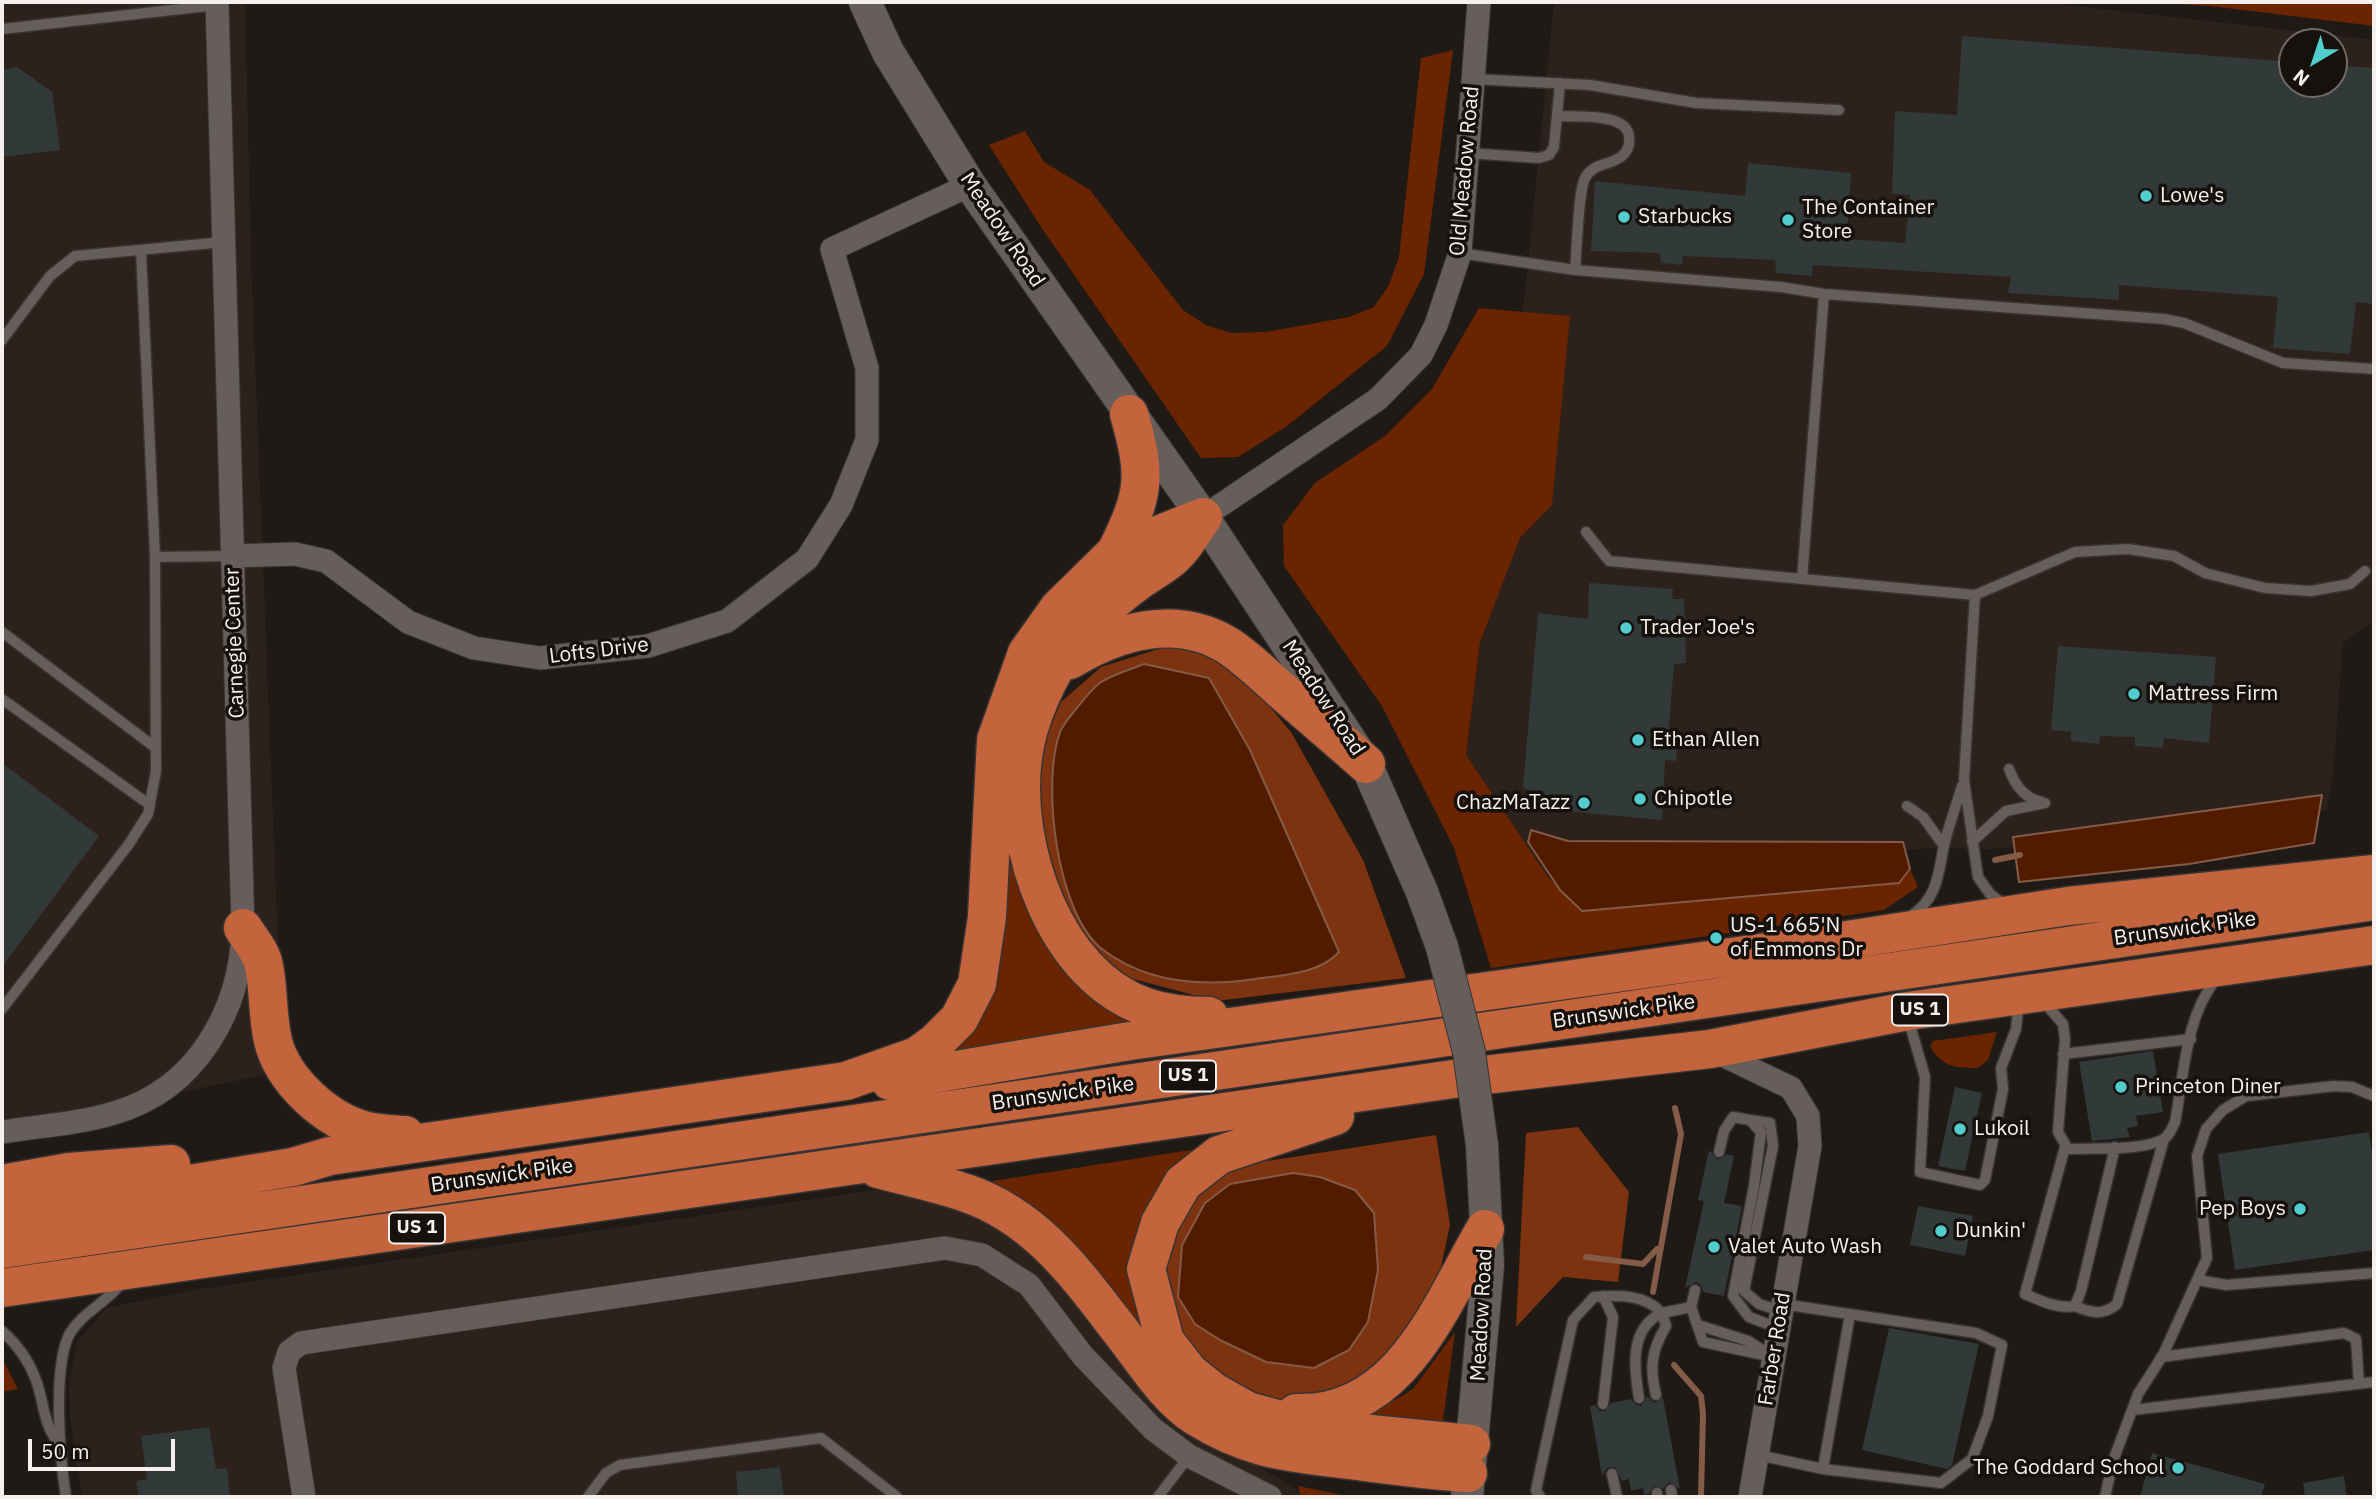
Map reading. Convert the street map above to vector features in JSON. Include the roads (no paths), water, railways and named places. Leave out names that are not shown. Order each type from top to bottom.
[{"type":"highway","points":[[2,1215],[293,1167],[330,1156],[846,1081],[917,1056],[935,1043],[959,1019],[978,984],[987,918],[996,740],[1027,653],[1059,608],[1116,552],[1138,508],[1142,460],[1129,414]]},
{"type":"highway","points":[[1116,552],[1203,517]]},
{"type":"highway","points":[[1203,517],[1175,555],[1097,617],[1070,644],[1056,669],[1035,712],[1023,757],[1028,849],[1041,895],[1058,928],[1083,962],[1118,993],[1146,1007],[1183,1016],[1317,1015]]},
{"type":"highway","points":[[1056,669],[1104,641],[1127,632],[1158,628],[1209,636],[1247,661],[1366,764]]},
{"type":"highway","points":[[846,1081],[863,1085],[1129,1041],[2016,914],[2374,874]]},
{"type":"highway","name":"Brunswick Pike","points":[[2,1250],[2374,901]]},
{"type":"highway","points":[[243,928],[264,964],[266,1003],[274,1045],[288,1072],[308,1096],[329,1113],[366,1131],[438,1139]]},
{"type":"highway","name":"Brunswick Pike","points":[[2,1288],[1467,1077],[1710,1049],[1908,1012],[2374,945]]},
{"type":"highway","points":[[1467,1077],[1275,1134],[1219,1155],[1183,1183],[1160,1223],[1146,1269],[1165,1341],[1189,1372],[1214,1392],[1248,1411],[1469,1471]]},
{"type":"highway","points":[[2,1184],[69,1172],[295,1155],[330,1156]]},
{"type":"highway","points":[[863,1165],[967,1193],[1026,1225],[1069,1264],[1170,1395],[1193,1415],[1247,1444],[1292,1455],[1418,1471],[1469,1471]]},
{"type":"highway","points":[[1248,1411],[1308,1413],[1336,1409],[1365,1396],[1392,1377],[1420,1345],[1486,1229]]},
{"type":"street","name":"Meadow Road","points":[[865,2],[888,52],[970,185],[1203,517],[1366,764],[1422,892],[1442,947],[1469,1052],[1482,1145],[1488,1265],[1469,1471]]},
{"type":"street","name":"Old Meadow Road","points":[[1203,517],[1353,417],[1399,379],[1421,355],[1436,325],[1460,253],[1479,2]]},
{"type":"street","name":"Carnegie Center","points":[[2,1132],[115,1113],[145,1101],[174,1081],[198,1059],[229,1007],[238,980],[243,928],[217,3]]},
{"type":"street","name":"Lofts Drive","points":[[232,556],[295,554],[326,561],[408,622],[474,648],[540,658],[648,646],[727,621],[807,559],[841,505],[867,440],[867,368],[832,249],[970,185]]},
{"type":"street","name":"Farber Road","points":[[1710,1049],[1791,1088],[1808,1116],[1810,1146],[1750,1497]]},
{"type":"street","points":[[304,1497],[284,1368],[289,1352],[301,1343],[945,1248],[982,1255],[1029,1285],[1083,1356],[1153,1429],[1189,1456],[1270,1497]]},
{"type":"lane","points":[[2,29],[217,3]]},
{"type":"lane","points":[[1473,79],[1590,85],[1696,103],[1839,110]]},
{"type":"lane","points":[[1468,153],[1544,157],[1554,147],[1560,83]]},
{"type":"lane","points":[[1557,116],[1618,120],[1627,128],[1629,136],[1629,145],[1622,156],[1596,166],[1584,179],[1575,270]]},
{"type":"lane","points":[[2,340],[50,276],[75,256],[224,243]]},
{"type":"lane","points":[[2,1009],[129,844],[150,805],[156,771],[155,558],[141,250]]},
{"type":"lane","points":[[1460,253],[1575,270],[1781,287],[1824,294],[2164,319],[2184,323],[2283,363],[2374,369]]},
{"type":"lane","points":[[1802,579],[1824,294]]},
{"type":"lane","points":[[1586,532],[1609,561],[1976,596],[2037,567],[2084,551],[2128,549],[2174,556],[2205,573],[2265,588],[2311,591],[2350,584],[2365,571]]},
{"type":"lane","points":[[155,558],[232,556]]},
{"type":"lane","points":[[1976,596],[1964,780],[1978,877],[1990,894],[2016,914]]},
{"type":"lane","points":[[2,632],[156,748]]},
{"type":"lane","points":[[2,699],[150,805]]},
{"type":"lane","points":[[1972,842],[2006,811],[2045,803],[2031,800],[2015,783],[2009,769]]},
{"type":"lane","points":[[1883,935],[1914,914],[1932,896],[1941,875],[1944,846],[1964,780]]},
{"type":"lane","points":[[1908,806],[1923,817],[1944,846]]},
{"type":"lane","points":[[1908,1012],[1925,1077],[1920,1172],[1980,1185],[1985,1180],[2003,1090],[2001,1068],[2029,994],[2063,1024],[2057,1132],[2065,1147],[2025,1294],[2048,1304],[2075,1306],[2094,1314],[2110,1310],[2117,1304],[2164,1139],[2175,1122],[2194,1017],[2204,994],[2225,967]]},
{"type":"lane","points":[[2063,1054],[2191,1039]]},
{"type":"lane","points":[[2105,1497],[2113,1461],[2138,1394],[2161,1357],[2207,1258],[2197,1156],[2206,1129],[2223,1110],[2246,1096],[2334,1086],[2352,1087],[2374,1096]]},
{"type":"lane","points":[[1719,1152],[1724,1131],[1733,1117],[1770,1123],[1773,1146],[1744,1291],[1759,1304],[1780,1314]]},
{"type":"lane","points":[[1750,1120],[1761,1132],[1760,1145],[1733,1296],[1749,1317],[1850,1314],[1976,1333],[2002,1345],[1987,1416],[1972,1460],[1941,1483],[1823,1469],[1758,1455]]},
{"type":"lane","points":[[2065,1147],[2115,1147],[2164,1139]]},
{"type":"lane","points":[[2075,1306],[2115,1147]]},
{"type":"lane","points":[[66,1497],[58,1442],[62,1428],[62,1350],[84,1315],[113,1294],[131,1269]]},
{"type":"lane","points":[[2198,1280],[2226,1285],[2374,1273]]},
{"type":"lane","points":[[1695,1290],[1691,1307],[1703,1342],[1773,1357]]},
{"type":"lane","points":[[1540,1497],[1536,1490],[1573,1320],[1594,1297],[1620,1295],[1653,1303],[1662,1313],[1666,1325],[1654,1347],[1652,1378],[1656,1395]]},
{"type":"lane","points":[[1603,1296],[1613,1317],[1603,1404]]},
{"type":"lane","points":[[1639,1398],[1634,1371],[1637,1340],[1649,1319],[1662,1313],[1691,1307]]},
{"type":"lane","points":[[1823,1469],[1850,1314]]},
{"type":"lane","points":[[2,1331],[22,1352],[37,1381],[48,1431],[58,1442]]},
{"type":"lane","points":[[2161,1357],[2344,1333],[2356,1339],[2359,1384]]},
{"type":"lane","points":[[2132,1410],[2374,1382]]},
{"type":"lane","points":[[588,1497],[606,1473],[620,1465],[821,1438],[897,1497]]},
{"type":"lane","points":[[1158,1497],[1189,1456]]},
{"type":"lane","points":[[1612,1474],[1617,1497]]},
{"type":"waterway","points":[[1995,860],[2020,855]]},
{"type":"waterway","points":[[1653,1292],[1681,1134],[1675,1108]]},
{"type":"waterway","points":[[1586,1257],[1643,1264],[1657,1249]]},
{"type":"waterway","points":[[1674,1365],[1701,1396],[1701,1497]]},
{"type":"place","name":"Lowe's","points":[[2146,196]]},
{"type":"place","name":"Starbucks","points":[[1624,217]]},
{"type":"place","name":"The Container Store","points":[[1788,220]]},
{"type":"place","name":"Trader Joe's","points":[[1626,628]]},
{"type":"place","name":"Mattress Firm","points":[[2134,694]]},
{"type":"place","name":"Ethan Allen","points":[[1638,740]]},
{"type":"place","name":"Chipotle","points":[[1640,799]]},
{"type":"place","name":"ChazMaTazz","points":[[1584,803]]},
{"type":"place","name":"US-1 665'N of Emmons Dr","points":[[1716,938]]},
{"type":"place","name":"Princeton Diner","points":[[2121,1087]]},
{"type":"place","name":"Lukoil","points":[[1960,1129]]},
{"type":"place","name":"Pep Boys","points":[[2300,1209]]},
{"type":"place","name":"Dunkin'","points":[[1941,1231]]},
{"type":"place","name":"Valet Auto Wash","points":[[1714,1247]]},
{"type":"place","name":"The Goddard School","points":[[2178,1468]]}]
